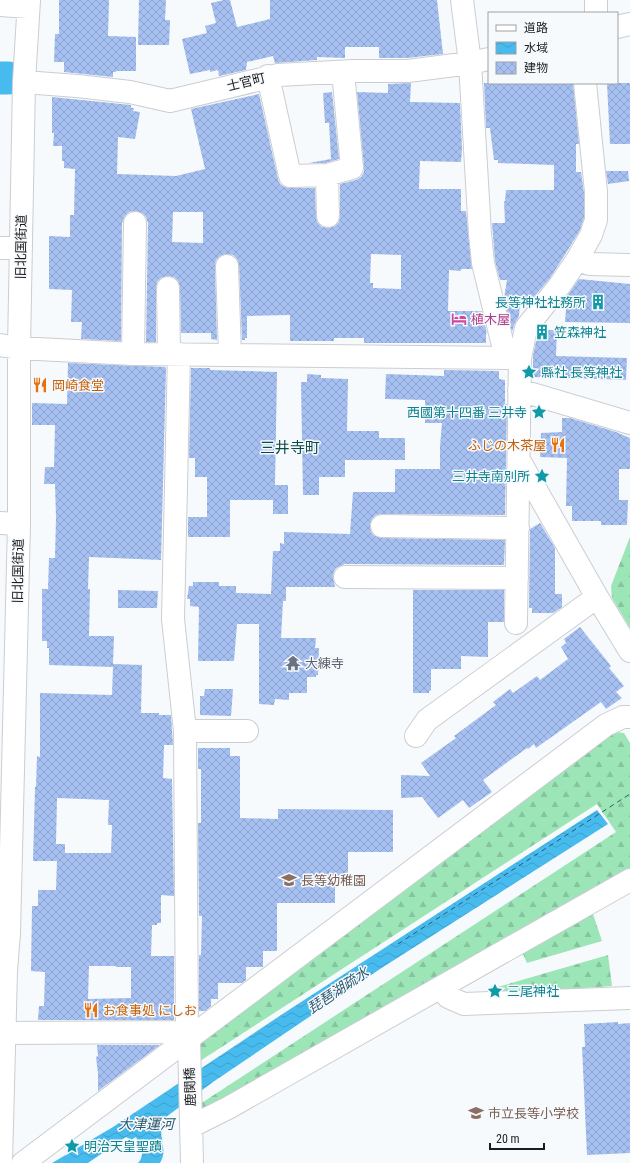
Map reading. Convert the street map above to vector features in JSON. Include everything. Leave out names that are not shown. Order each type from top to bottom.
[{"type":"street","points":[[462,0],[479,61],[480,234],[483,263],[513,358],[519,390],[516,623]]},
{"type":"street","points":[[596,0],[596,12]]},
{"type":"street","name":"旧北国街道","points":[[0,5],[29,4],[10,248],[10,523],[1,1163]]},
{"type":"street","points":[[618,27],[630,24]]},
{"type":"street","name":"士官町","points":[[24,82],[130,92],[170,101],[278,74],[408,71],[479,61]]},
{"type":"street","points":[[268,76],[290,176],[327,175],[352,168],[343,72]]},
{"type":"street","points":[[513,358],[526,328],[560,285],[577,260],[591,235],[596,220],[596,192],[586,84]]},
{"type":"street","points":[[327,175],[328,216]]},
{"type":"street","points":[[133,354],[135,223]]},
{"type":"street","points":[[577,260],[590,264],[630,265]]},
{"type":"street","points":[[227,266],[230,355]]},
{"type":"street","name":"鹿関橋","points":[[168,288],[174,354],[173,619],[185,731],[188,1041],[192,1124],[192,1163]]},
{"type":"street","points":[[10,347],[133,354],[513,358]]},
{"type":"street","points":[[519,390],[630,423]]},
{"type":"street","points":[[519,460],[597,597],[630,651]]},
{"type":"street","points":[[382,526],[518,528]]},
{"type":"street","points":[[345,577],[517,578]]},
{"type":"street","points":[[416,736],[427,720],[597,597]]},
{"type":"street","points":[[23,1163],[188,1041],[606,725],[623,717],[630,717]]},
{"type":"street","points":[[185,731],[246,731]]},
{"type":"street","points":[[192,1124],[228,1108],[630,880]]},
{"type":"street","points":[[441,987],[448,997],[464,1004],[630,998]]},
{"type":"street","points":[[4,1033],[188,1041]]},
{"type":"green space","points":[[630,537],[630,628],[612,598],[611,586]]},
{"type":"green space","points":[[608,733],[624,733],[630,743],[630,873],[205,1110],[200,1106],[200,1104],[616,832],[597,804],[200,1061],[196,1046]]},
{"type":"green space","points":[[592,911],[602,941],[527,963],[522,952]]},
{"type":"green space","points":[[608,955],[612,986],[492,994],[491,989]]},
{"type":"water","name":"大津運河","points":[[597,810],[608,824],[380,969],[213,1082],[162,1120],[161,1130],[163,1155],[160,1163],[138,1163],[142,1157],[142,1150],[136,1137],[131,1140],[126,1137],[88,1163],[52,1163],[113,1127],[281,1015]]},
{"type":"building","points":[[59,0],[109,0],[108,36],[136,37],[136,71],[116,71],[113,72],[113,77],[64,72],[64,62],[54,62],[55,34],[59,34]]},
{"type":"building","points":[[139,0],[166,0],[165,20],[170,20],[169,45],[138,45]]},
{"type":"building","points":[[230,0],[237,27],[270,19],[270,0],[437,0],[443,54],[407,58],[379,58],[379,47],[345,47],[345,58],[317,57],[317,60],[275,63],[273,56],[247,62],[246,70],[219,76],[218,70],[190,74],[182,39],[207,33],[205,26],[216,23],[211,3]]},
{"type":"building","points":[[411,83],[410,102],[460,103],[462,149],[461,162],[420,161],[419,189],[461,189],[461,211],[466,211],[472,269],[461,269],[461,271],[449,270],[448,311],[482,311],[487,334],[486,333],[486,343],[364,343],[364,338],[334,338],[334,341],[290,341],[290,315],[247,316],[247,338],[242,340],[239,265],[237,259],[233,255],[227,254],[220,256],[216,260],[215,266],[217,340],[211,339],[211,333],[181,333],[180,287],[178,281],[174,277],[167,276],[161,278],[157,282],[156,288],[156,342],[146,342],[148,223],[146,217],[142,213],[135,211],[129,212],[125,216],[122,223],[121,341],[81,339],[82,322],[71,322],[72,290],[49,289],[49,236],[70,237],[70,215],[74,215],[75,169],[64,168],[64,161],[62,161],[62,146],[53,146],[54,133],[52,133],[52,97],[131,105],[131,108],[134,108],[133,111],[140,112],[135,139],[118,137],[117,174],[176,176],[205,169],[191,109],[259,94],[280,184],[284,187],[290,188],[315,188],[317,222],[322,227],[329,228],[335,226],[339,222],[340,184],[356,180],[361,177],[364,172],[357,92],[388,93],[388,84]],"holes":[[[173,212],[203,212],[203,243],[172,242]],[[371,254],[401,255],[401,289],[373,288],[373,283],[370,283]]]},
{"type":"building","points":[[484,83],[573,84],[579,144],[576,144],[576,172],[581,172],[584,193],[584,218],[580,230],[550,278],[530,302],[520,302],[519,316],[512,332],[504,298],[507,280],[500,280],[495,261],[492,223],[505,223],[504,201],[506,190],[554,190],[554,165],[498,163],[498,160],[494,160],[490,128],[486,128]]},
{"type":"building","points":[[630,83],[630,144],[610,144],[607,84]]},
{"type":"building","points":[[332,92],[339,159],[325,163],[309,163],[331,159],[329,123],[325,123],[323,93]]},
{"type":"building","points":[[606,171],[628,171],[629,181],[608,184]]},
{"type":"building","name":"長等神社社務所","points":[[579,279],[630,284],[630,323],[565,322],[567,296]]},
{"type":"building","points":[[540,330],[557,330],[556,356],[627,358],[626,380],[533,377],[533,355]]},
{"type":"building","points":[[68,363],[166,368],[161,560],[89,557],[88,589],[90,589],[89,636],[114,636],[113,664],[142,665],[141,713],[171,715],[173,745],[164,745],[163,778],[172,779],[174,896],[161,895],[161,923],[152,925],[151,956],[174,956],[174,1020],[38,1020],[39,1006],[44,1006],[45,972],[31,971],[32,906],[38,906],[38,890],[56,890],[57,861],[33,861],[37,756],[40,757],[40,693],[112,695],[113,667],[49,665],[49,648],[47,648],[47,641],[42,641],[42,589],[48,589],[49,558],[55,558],[55,484],[44,484],[45,467],[54,467],[55,425],[32,425],[32,403],[67,404]],"holes":[[[57,798],[109,800],[108,825],[112,825],[111,853],[65,853],[65,844],[56,844]],[[89,966],[131,967],[131,998],[88,999]]]},
{"type":"building","points":[[191,368],[277,372],[275,485],[288,485],[288,514],[273,514],[273,500],[230,500],[230,537],[188,537],[188,517],[207,517],[207,477],[195,477],[195,458],[189,458]]},
{"type":"building","points":[[444,370],[499,371],[499,379],[505,380],[505,404],[507,404],[505,515],[382,514],[376,515],[372,519],[370,525],[371,532],[375,536],[382,538],[505,540],[504,565],[345,564],[336,568],[334,571],[333,577],[335,587],[286,587],[286,601],[283,601],[281,638],[316,638],[315,648],[319,648],[318,675],[316,675],[316,677],[307,677],[307,693],[289,693],[289,700],[275,699],[274,705],[259,704],[259,624],[237,624],[234,661],[198,661],[199,607],[190,606],[190,599],[187,599],[189,586],[193,586],[193,582],[219,582],[219,586],[236,586],[236,593],[271,594],[273,551],[280,551],[280,543],[284,544],[284,532],[350,534],[353,492],[395,492],[395,469],[440,469],[442,423],[425,423],[425,400],[385,399],[386,374],[444,376]]},
{"type":"building","points":[[307,374],[321,375],[321,378],[348,379],[347,431],[379,431],[379,438],[405,438],[405,460],[345,460],[345,477],[319,477],[319,495],[303,495],[301,382],[307,382]]},
{"type":"building","points":[[562,418],[570,418],[616,432],[630,438],[630,469],[619,469],[619,500],[628,500],[627,525],[601,525],[601,521],[572,521],[572,506],[566,506],[567,458],[540,457],[541,433],[562,432]]},
{"type":"building","points":[[540,523],[555,548],[555,594],[562,594],[562,607],[553,613],[532,613],[532,608],[529,608],[530,529]]},
{"type":"building","points":[[118,590],[158,591],[157,608],[118,608]]},
{"type":"building","points":[[413,590],[504,590],[504,622],[488,622],[488,657],[461,656],[461,669],[431,669],[431,690],[429,693],[413,693]]},
{"type":"building","points":[[580,627],[611,666],[609,668],[624,686],[616,692],[622,698],[606,709],[601,702],[536,748],[534,744],[528,749],[527,748],[483,780],[492,792],[469,808],[463,800],[438,818],[422,797],[401,798],[401,775],[430,776],[421,763],[456,738],[454,736],[496,705],[493,702],[510,689],[513,693],[537,676],[540,680],[568,659],[561,647],[566,643],[564,639]]},
{"type":"building","points":[[205,689],[233,689],[231,716],[200,715],[200,696],[204,696]]},
{"type":"building","points":[[198,748],[230,748],[230,756],[240,756],[240,818],[278,819],[278,809],[393,810],[393,852],[348,852],[348,879],[335,879],[335,903],[277,903],[277,951],[263,951],[263,967],[246,967],[246,980],[242,983],[218,983],[218,999],[211,999],[211,1006],[205,1011],[199,1011],[199,955],[201,955],[202,916],[199,916],[198,823],[201,823],[201,769],[198,769]]},
{"type":"building","points":[[618,1022],[618,1024],[630,1023],[630,1153],[587,1155],[582,1047],[585,1047],[584,1024]]},
{"type":"building","points":[[97,1045],[160,1045],[98,1091],[96,1057],[98,1056]]},
{"type":"waterway","points":[[0,78],[8,78]]},
{"type":"ferry route","points":[[398,944],[630,794]]},
{"type":"place","name":"長等神社社務所","points":[[598,302]]},
{"type":"place","name":"植木屋","points":[[459,319]]},
{"type":"place","name":"笠森神社","points":[[542,332]]},
{"type":"place","name":"縣社 長等神社","points":[[529,372]]},
{"type":"place","name":"岡崎食堂","points":[[40,385]]},
{"type":"place","name":"西國第十四番 三井寺","points":[[539,412]]},
{"type":"place","name":"ふじの木茶屋","points":[[558,445]]},
{"type":"place","name":"三井寺南別所","points":[[542,476]]},
{"type":"place","name":"大練寺","points":[[293,663]]},
{"type":"place","name":"長等幼稚園","points":[[289,880]]},
{"type":"place","name":"三尾神社","points":[[495,991]]},
{"type":"place","name":"お食事処 にしお","points":[[91,1010]]},
{"type":"place","name":"市立長等小学校","points":[[476,1113]]},
{"type":"place","name":"明治天皇聖蹟","points":[[72,1146]]},
{"type":"district","name":"三井寺町","points":[[290,448]]},
{"type":"water label","name":"琵琶湖疏水","points":[[338,990]]}]
